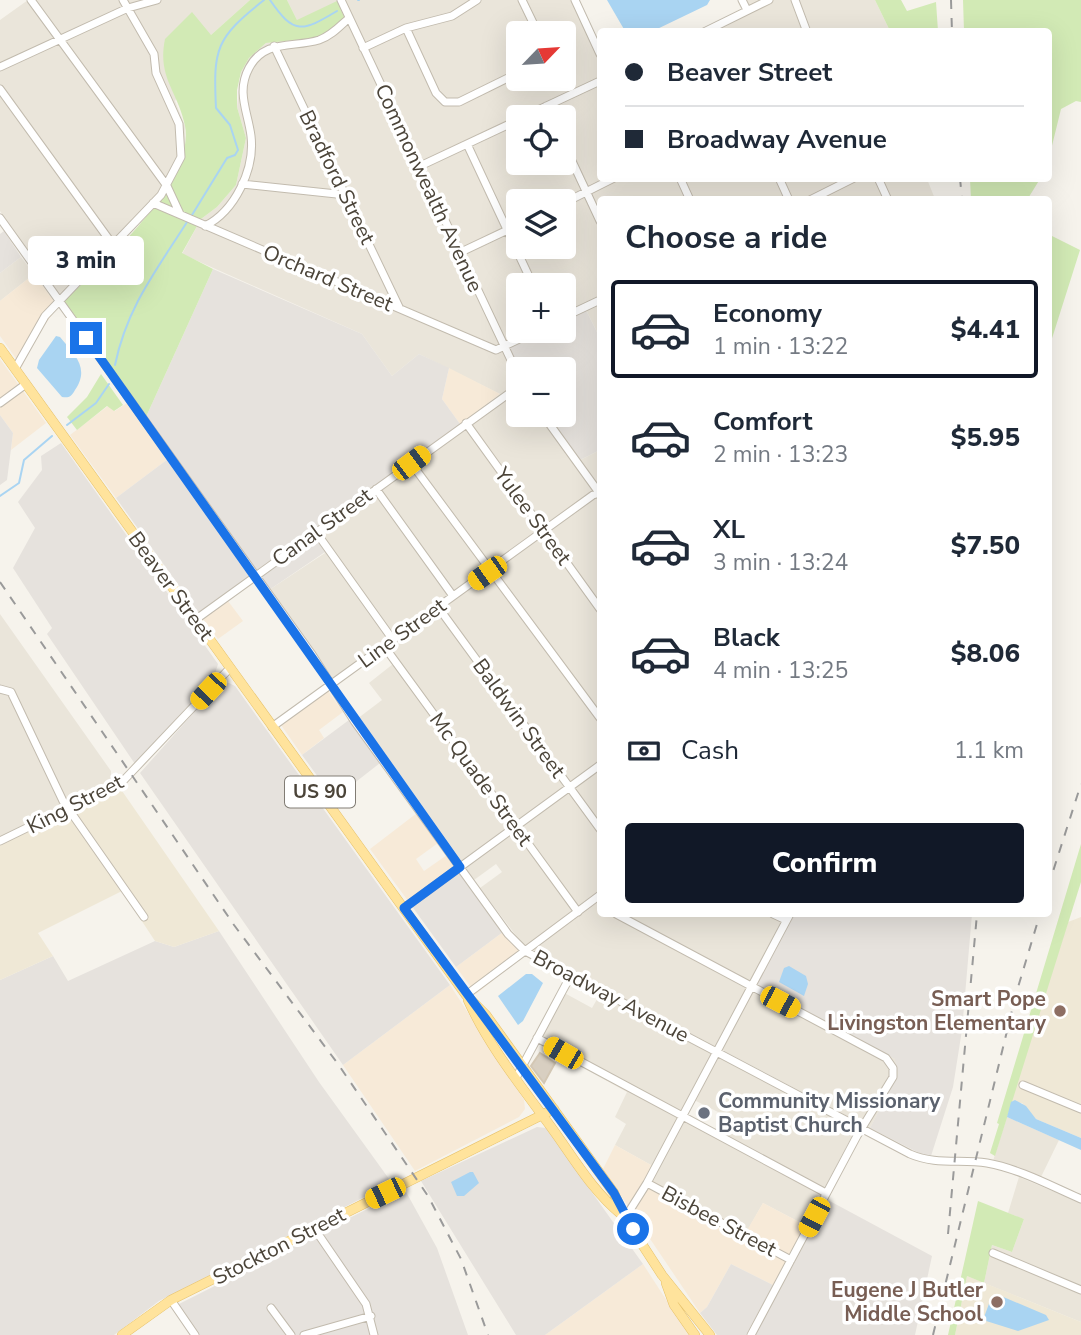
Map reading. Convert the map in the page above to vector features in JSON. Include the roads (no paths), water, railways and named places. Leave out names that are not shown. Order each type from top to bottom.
[{"type":"main road","name":"Beaver Street","points":[[0,348],[466,995],[500,1035],[554,1109],[614,1193],[625,1218],[663,1275],[710,1335]]},
{"type":"main road","name":"Beaver Street","points":[[466,995],[491,1041],[542,1115],[603,1200],[625,1218]]},
{"type":"main road","name":"Stockton Street","points":[[122,1335],[171,1300],[554,1109]]},
{"type":"main road","name":"Beaver Street","points":[[663,1275],[674,1305],[695,1335]]},
{"type":"street","points":[[31,0],[167,187],[181,215]]},
{"type":"street","points":[[15,369],[31,337],[59,300],[167,187],[181,157],[182,136],[156,73],[154,54],[122,0]]},
{"type":"street","points":[[0,67],[128,8],[157,0]]},
{"type":"street","name":"Commonwealth Avenue","points":[[341,0],[509,357]]},
{"type":"street","points":[[363,48],[407,28],[452,16],[477,0]]},
{"type":"street","points":[[522,0],[532,21]]},
{"type":"street","points":[[575,0],[597,48]]},
{"type":"street","points":[[742,0],[747,10]]},
{"type":"street","points":[[713,28],[769,0]]},
{"type":"street","points":[[794,0],[805,28]]},
{"type":"street","points":[[205,226],[224,215],[242,184],[251,147],[243,99],[244,78],[259,54],[274,46],[318,41],[349,18]]},
{"type":"street","points":[[407,28],[436,93],[449,104],[459,102],[506,79]]},
{"type":"street","name":"Bradford Street","points":[[274,46],[399,308]]},
{"type":"street","points":[[549,105],[597,82]]},
{"type":"street","points":[[0,89],[113,245]]},
{"type":"street","points":[[418,167],[506,126]]},
{"type":"street","points":[[467,144],[506,226]]},
{"type":"street","points":[[576,171],[597,215]]},
{"type":"street","points":[[576,197],[606,182]]},
{"type":"street","points":[[818,196],[846,182]]},
{"type":"street","points":[[242,184],[346,195]]},
{"type":"street","name":"Orchard Street","points":[[153,203],[496,349],[504,346]]},
{"type":"street","name":"Broadway Avenue","points":[[0,218],[460,867],[508,934],[524,951],[863,1129]]},
{"type":"street","points":[[459,253],[506,231]]},
{"type":"street","points":[[576,311],[597,301]]},
{"type":"street","points":[[504,346],[510,343]]},
{"type":"street","points":[[0,403],[26,384]]},
{"type":"street","name":"Canal Street","points":[[195,620],[506,395]]},
{"type":"street","name":"Yulee Street","points":[[466,423],[597,605]]},
{"type":"street","points":[[552,427],[597,490]]},
{"type":"street","points":[[411,463],[597,714]]},
{"type":"street","points":[[376,489],[453,596]]},
{"type":"street","name":"Line Street","points":[[272,727],[597,494]]},
{"type":"street","points":[[316,532],[393,640]]},
{"type":"street","name":"Baldwin Street","points":[[438,607],[597,825]]},
{"type":"street","name":"Mc Quade Street","points":[[384,646],[578,912]]},
{"type":"street","name":"King Street","points":[[0,841],[109,790],[131,775],[230,668]]},
{"type":"street","points":[[0,689],[10,692],[68,809],[144,918]]},
{"type":"street","points":[[404,908],[597,767]]},
{"type":"street","points":[[466,995],[578,912],[596,903]]},
{"type":"street","points":[[622,917],[886,1058],[893,1068],[893,1077],[826,1193],[751,1335]]},
{"type":"street","points":[[625,1218],[647,1183],[788,917]]},
{"type":"street","points":[[516,1078],[571,975]]},
{"type":"street","points":[[491,1041],[500,1035]]},
{"type":"street","points":[[537,1038],[826,1193]]},
{"type":"street","points":[[1023,1085],[1081,1109]]},
{"type":"street","points":[[863,1129],[919,1158],[992,1164],[1081,1199]]},
{"type":"street","name":"Bisbee Street","points":[[647,1183],[791,1260]]},
{"type":"street","points":[[314,1228],[371,1316],[374,1335]]},
{"type":"street","points":[[993,1253],[1081,1290]]},
{"type":"street","points":[[171,1300],[195,1335]]},
{"type":"street","points":[[271,1308],[291,1335]]},
{"type":"street","points":[[304,1335],[371,1316]]},
{"type":"water","points":[[607,0],[710,0],[707,5],[659,28],[623,28]]},
{"type":"water","points":[[56,336],[71,350],[81,368],[79,382],[68,397],[62,397],[37,368],[39,360]]},
{"type":"water","points":[[789,966],[806,976],[808,984],[804,996],[779,982],[784,968]]},
{"type":"water","points":[[526,974],[532,974],[543,983],[523,1021],[518,1025],[498,996]]},
{"type":"water","points":[[1015,1100],[1026,1106],[1036,1119],[1081,1138],[1081,1150],[1007,1117],[1011,1102]]},
{"type":"water","points":[[473,1172],[479,1183],[464,1196],[457,1196],[451,1182]]},
{"type":"water","points":[[1001,1296],[1046,1315],[1049,1320],[1018,1331],[983,1320],[990,1301]]},
{"type":"waterway","points":[[192,215],[227,158],[235,155],[238,150],[230,125],[216,108],[217,57],[227,35],[236,24],[264,0]]},
{"type":"waterway","points":[[270,0],[286,19],[299,27],[315,23],[337,11]]},
{"type":"waterway","points":[[115,365],[120,344],[135,307],[187,222]]},
{"type":"waterway","points":[[67,425],[96,403],[109,384]]},
{"type":"waterway","points":[[0,496],[19,483],[24,460],[52,436]]},
{"type":"railway","points":[[951,0],[952,28]]},
{"type":"railway","points":[[960,182],[962,196]]},
{"type":"railway","points":[[0,582],[234,925],[338,1064],[428,1196],[461,1259],[488,1335]]},
{"type":"railway","points":[[1052,875],[1081,784]]},
{"type":"railway","points":[[948,1234],[977,917]]},
{"type":"railway","points":[[933,1335],[1016,994],[1039,917]]},
{"type":"place","name":"Smart Pope Livingston Elementary","points":[[1060,1011]]},
{"type":"place","name":"Community Missionary Baptist Church","points":[[704,1113]]},
{"type":"place","name":"Eugene J Butler Middle School","points":[[997,1302]]}]
